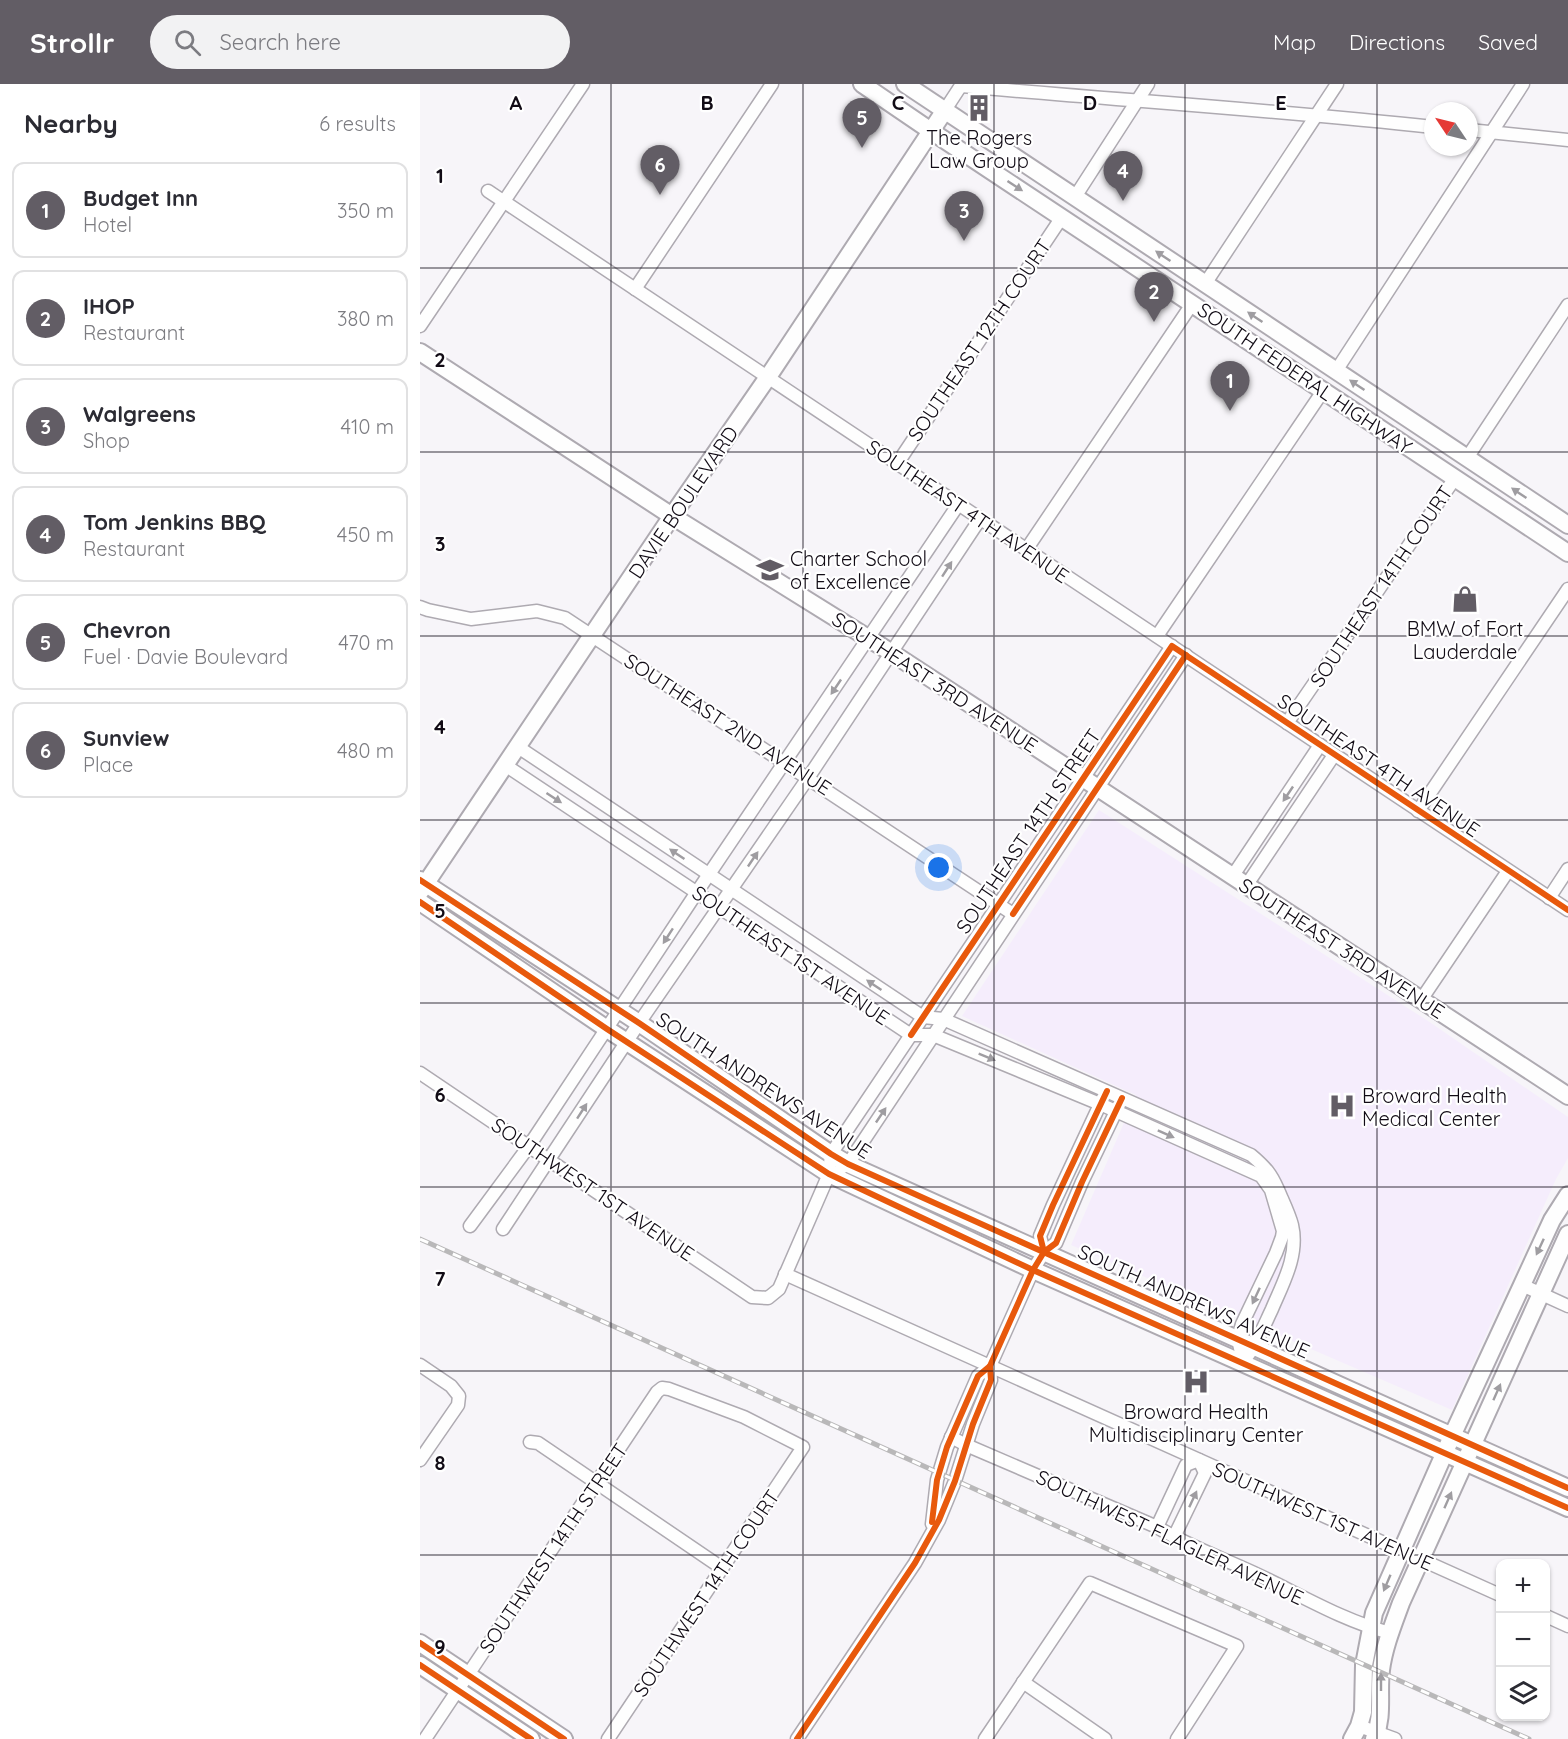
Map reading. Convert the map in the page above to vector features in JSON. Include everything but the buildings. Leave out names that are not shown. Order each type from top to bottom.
[{"type":"main road","name":"SOUTH FEDERAL HIGHWAY","points":[[862,84],[1568,552]]},
{"type":"main road","name":"SOUTH FEDERAL HIGHWAY","points":[[905,84],[1568,525]]},
{"type":"main road","name":"DAVIE BOULEVARD","points":[[422,885],[518,747],[945,111]]},
{"type":"main road","points":[[1163,284],[1182,288],[1205,284]]},
{"type":"main road","points":[[1192,304],[1215,299],[1230,300]]},
{"type":"main road","name":"SOUTHEAST 3RD AVENUE","points":[[420,352],[672,516],[892,653],[1568,1096]]},
{"type":"main road","name":"SOUTH ANDREWS AVENUE","points":[[422,885],[639,1023],[848,1164],[1568,1488]]},
{"type":"main road","name":"SOUTH ANDREWS AVENUE","points":[[420,902],[607,1029],[829,1174],[1034,1270],[1568,1508]]},
{"type":"main road","points":[[1355,1733],[1363,1712],[1364,1665],[1374,1613],[1452,1436],[1552,1220],[1568,1196]]},
{"type":"main road","points":[[1375,1736],[1380,1720],[1383,1655],[1401,1603],[1568,1234]]},
{"type":"main road","points":[[420,1643],[564,1739]]},
{"type":"main road","points":[[420,1665],[531,1739]]},
{"type":"street","points":[[420,326],[583,84]]},
{"type":"street","points":[[635,289],[772,84]]},
{"type":"street","points":[[1075,197],[1148,84]]},
{"type":"street","points":[[1205,284],[1337,84]]},
{"type":"street","points":[[1336,371],[1523,84]]},
{"type":"street","points":[[945,111],[962,85],[1136,102],[1424,125]]},
{"type":"street","points":[[1478,131],[1568,140]]},
{"type":"street","name":"SOUTHEAST 4TH AVENUE","points":[[488,190],[1568,910]]},
{"type":"street","name":"SOUTHEAST 12TH COURT","points":[[897,464],[1062,217]]},
{"type":"street","points":[[1026,550],[1192,304]]},
{"type":"street","points":[[1467,458],[1568,305]]},
{"type":"street","points":[[1157,636],[1323,391]]},
{"type":"street","name":"SOUTHEAST 14TH COURT","points":[[1287,723],[1455,478]]},
{"type":"street","points":[[470,1226],[529,1146],[958,505]]},
{"type":"street","points":[[503,1229],[639,1023],[732,891],[980,519]]},
{"type":"street","points":[[1418,811],[1568,589]]},
{"type":"street","name":"SOUTHEAST 2ND AVENUE","points":[[420,607],[471,619],[537,611],[565,618],[1013,914]]},
{"type":"street","name":"SOUTHEAST 14TH STREET","points":[[829,1174],[831,1154],[1172,646]]},
{"type":"street","name":"SOUTHEAST 14TH STREET","points":[[933,1035],[1186,655]]},
{"type":"street","points":[[1239,881],[1320,745]]},
{"type":"street","name":"SOUTHEAST 1ST AVENUE","points":[[518,747],[923,1017]]},
{"type":"street","points":[[1239,881],[1334,754]]},
{"type":"street","name":"SOUTHEAST 1ST AVENUE","points":[[505,765],[911,1035],[933,1035],[1264,1172]]},
{"type":"street","points":[[1549,898],[1568,869]]},
{"type":"street","points":[[1421,1000],[1508,871]]},
{"type":"street","points":[[923,1017],[944,1019],[1251,1155],[1275,1182],[1294,1233],[1292,1260],[1287,1274],[1255,1347],[1243,1362]]},
{"type":"street","points":[[785,1274],[829,1174],[848,1164],[933,1035]]},
{"type":"street","points":[[1028,1075],[1035,1060]]},
{"type":"street","name":"SOUTHWEST 1ST AVENUE","points":[[420,1073],[752,1297],[768,1298],[779,1289],[785,1274],[1496,1593]]},
{"type":"street","points":[[1044,1252],[1040,1236],[1107,1092]]},
{"type":"street","points":[[930,1534],[939,1473],[951,1437],[978,1376],[990,1366],[1034,1270],[1044,1252],[1056,1243],[1122,1098]]},
{"type":"street","points":[[1243,1362],[1238,1339],[1242,1324],[1282,1238],[1283,1230],[1264,1172]]},
{"type":"street","points":[[1067,1176],[1082,1182]]},
{"type":"street","points":[[1522,1285],[1568,1306]]},
{"type":"street","points":[[420,1365],[451,1386],[459,1396],[458,1405],[420,1460]]},
{"type":"street","points":[[797,1739],[915,1563],[939,1520],[991,1380],[990,1366]]},
{"type":"street","name":"SOUTHWEST 14TH COURT","points":[[608,1739],[803,1447],[744,1417],[669,1389],[662,1389]]},
{"type":"street","name":"SOUTHWEST 14TH STREET","points":[[425,1739],[595,1483],[657,1392],[662,1389]]},
{"type":"street","name":"SOUTHWEST FLAGLER AVENUE","points":[[951,1437],[1157,1527],[1321,1607],[1371,1628],[1390,1633]]},
{"type":"street","points":[[530,1442],[538,1443],[722,1568]]},
{"type":"street","points":[[1157,1527],[1186,1465],[1199,1460],[1205,1473],[1174,1537]]},
{"type":"street","points":[[985,1739],[1090,1583],[1237,1646],[1177,1739]]},
{"type":"street","points":[[1550,1618],[1568,1626]]},
{"type":"street","points":[[1023,1682],[1105,1739]]},
{"type":"street","points":[[1355,1733],[1395,1739]]},
{"type":"shaded area","name":"Broward Health Medical Center","points":[[1099,810],[1428,1021],[1568,1117],[1568,1158],[1556,1179],[1452,1410],[1071,1245],[1136,1095],[962,1016]]},
{"type":"railway","points":[[420,1239],[1529,1739]]},
{"type":"cycle path","points":[[911,1035],[1172,646],[1568,910]]},
{"type":"cycle path","points":[[1013,914],[1186,655]]},
{"type":"cycle path","points":[[420,880],[639,1023],[848,1164],[1568,1488]]},
{"type":"cycle path","points":[[420,902],[607,1029],[829,1174],[1033,1270],[1568,1508]]},
{"type":"cycle path","points":[[1044,1252],[1040,1236],[1107,1091]]},
{"type":"cycle path","points":[[797,1739],[915,1563],[939,1520],[991,1380],[990,1366],[1033,1270],[1044,1252],[1056,1243],[1122,1098]]},
{"type":"cycle path","points":[[932,1522],[937,1480],[947,1447],[978,1376],[990,1366]]},
{"type":"cycle path","points":[[420,1643],[564,1739]]},
{"type":"cycle path","points":[[420,1665],[531,1739]]},
{"type":"place","name":"The Rogers Law Group","points":[[979,108]]},
{"type":"place","name":"Chevron","points":[[862,148]]},
{"type":"place","name":"Sunview","points":[[660,195]]},
{"type":"place","name":"Tom Jenkins BBQ","points":[[1123,201]]},
{"type":"place","name":"Walgreens","points":[[964,241]]},
{"type":"place","name":"IHOP","points":[[1154,322]]},
{"type":"place","name":"Budget Inn","points":[[1230,411]]},
{"type":"place","name":"Charter School of Excellence","points":[[770,570]]},
{"type":"place","name":"BMW of Fort Lauderdale","points":[[1465,599]]},
{"type":"place","name":"Broward Health Medical Center","points":[[1342,1106]]},
{"type":"place","name":"Broward Health Multidisciplinary Center","points":[[1196,1382]]}]
